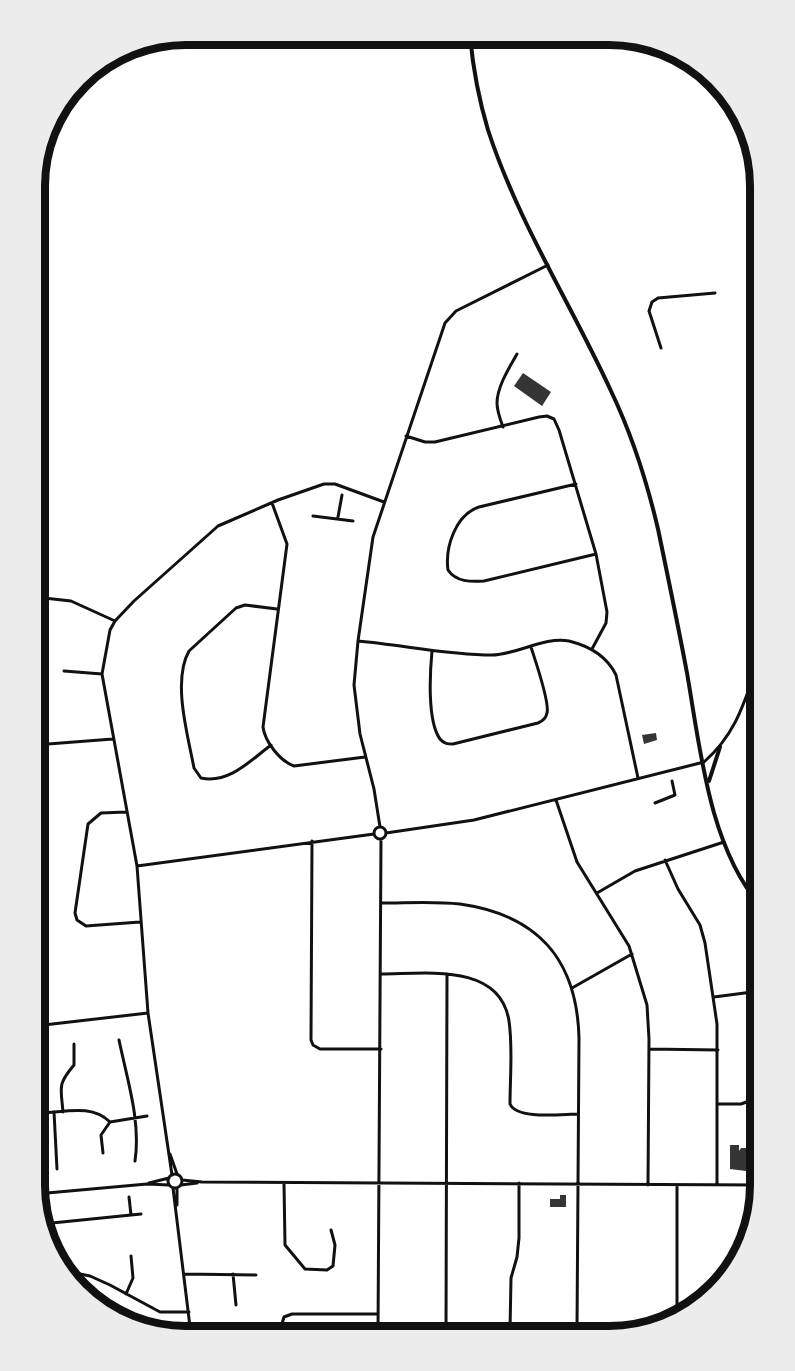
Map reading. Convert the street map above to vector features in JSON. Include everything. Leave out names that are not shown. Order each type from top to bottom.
[{"type":"street","points":[[471,45],[488,130],[507,180],[612,393],[635,448],[662,546],[708,783],[723,842],[742,881],[750,892]]},
{"type":"street","points":[[386,833],[380,827],[365,757],[354,685],[371,549],[384,502],[443,326],[456,311],[548,265]]},
{"type":"street","points":[[661,348],[649,311],[652,302],[658,298],[715,293]]},
{"type":"street","points":[[503,427],[497,409],[498,398],[506,374],[517,354]]},
{"type":"street","points":[[406,436],[430,443],[547,416],[554,419],[596,554],[607,618],[592,649]]},
{"type":"street","points":[[190,1326],[177,1210],[170,1177],[170,1153],[148,1013],[137,866],[112,739],[102,674],[106,642],[115,621],[213,529],[304,489],[330,483],[384,502]]},
{"type":"street","points":[[576,484],[470,511],[455,530],[448,556],[448,570],[455,578],[484,581],[596,554]]},
{"type":"street","points":[[338,517],[342,495]]},
{"type":"street","points":[[272,502],[287,544],[263,727],[265,737],[284,760],[294,766],[365,757]]},
{"type":"street","points":[[313,516],[338,517],[353,521]]},
{"type":"street","points":[[45,598],[71,601],[115,621]]},
{"type":"street","points":[[271,745],[229,776],[201,778],[194,768],[182,695],[187,654],[228,615],[242,605],[277,609]]},
{"type":"street","points":[[358,641],[494,655],[562,640],[592,649],[607,662],[616,675],[638,778]]},
{"type":"street","points":[[432,650],[429,683],[433,715],[439,738],[445,743],[453,744],[544,720],[547,715],[547,705],[531,647]]},
{"type":"street","points":[[64,671],[102,674]]},
{"type":"street","points":[[386,833],[474,820],[704,762],[720,747],[735,724],[750,684]]},
{"type":"street","points":[[45,744],[112,739]]},
{"type":"street","points":[[708,783],[720,747]]},
{"type":"street","points":[[655,803],[675,795],[672,781]]},
{"type":"street","points":[[556,799],[573,853],[623,933],[632,954],[646,1005],[649,1049],[648,1185]]},
{"type":"street","points":[[126,812],[100,813],[88,824],[75,913],[77,920],[86,926],[141,922]]},
{"type":"street","points":[[374,834],[375,830],[380,827]]},
{"type":"street","points":[[378,1326],[381,839],[386,833]]},
{"type":"street","points":[[137,866],[374,834]]},
{"type":"street","points":[[374,834],[381,839]]},
{"type":"street","points":[[312,841],[311,1040],[313,1045],[320,1049],[381,1049]]},
{"type":"street","points":[[597,893],[635,871],[723,842]]},
{"type":"street","points":[[665,860],[678,889],[703,932],[714,997],[718,1050],[717,1185]]},
{"type":"street","points":[[381,903],[460,904],[493,911],[511,918],[534,933],[550,948],[564,968],[572,988],[579,1028],[578,1326]]},
{"type":"street","points":[[572,988],[632,954]]},
{"type":"street","points":[[381,974],[447,974],[464,976],[486,984],[503,1003],[509,1023],[510,1104],[512,1108],[523,1114],[579,1114]]},
{"type":"street","points":[[446,1326],[447,974]]},
{"type":"street","points":[[714,997],[750,992]]},
{"type":"street","points":[[45,1025],[148,1013]]},
{"type":"street","points":[[119,1040],[135,1119],[135,1161]]},
{"type":"street","points":[[63,1112],[62,1081],[74,1065],[74,1044]]},
{"type":"street","points":[[649,1049],[718,1050]]},
{"type":"street","points":[[717,1104],[741,1104],[750,1101]]},
{"type":"street","points":[[45,1112],[93,1111],[110,1122],[147,1116]]},
{"type":"street","points":[[54,1112],[57,1169]]},
{"type":"street","points":[[102,1153],[101,1136],[110,1122]]},
{"type":"street","points":[[170,1153],[177,1174],[182,1179],[202,1182],[750,1185]]},
{"type":"street","points":[[147,1184],[177,1174]]},
{"type":"street","points":[[181,1185],[182,1179]]},
{"type":"street","points":[[45,1192],[147,1184],[173,1187],[202,1182]]},
{"type":"street","points":[[284,1183],[285,1245],[305,1269],[327,1270],[333,1266],[335,1245],[331,1230]]},
{"type":"street","points":[[510,1326],[511,1278],[519,1238],[519,1184]]},
{"type":"street","points":[[677,1185],[677,1308]]},
{"type":"street","points":[[129,1197],[131,1215]]},
{"type":"street","points":[[52,1223],[141,1214]]},
{"type":"street","points":[[126,1294],[134,1278],[131,1256]]},
{"type":"street","points":[[77,1273],[126,1294],[160,1312],[189,1312]]},
{"type":"street","points":[[184,1274],[256,1275]]},
{"type":"street","points":[[233,1274],[236,1305]]},
{"type":"street","points":[[281,1326],[284,1317],[292,1314],[378,1314]]},
{"type":"building","points":[[523,373],[551,392],[542,406],[514,386]]},
{"type":"building","points":[[656,733],[657,740],[644,744],[642,735]]},
{"type":"building","points":[[730,1145],[739,1145],[739,1151],[741,1148],[750,1148],[750,1164],[747,1164],[746,1171],[730,1169]]},
{"type":"building","points":[[560,1195],[566,1195],[566,1207],[550,1207],[550,1199],[560,1199]]}]
